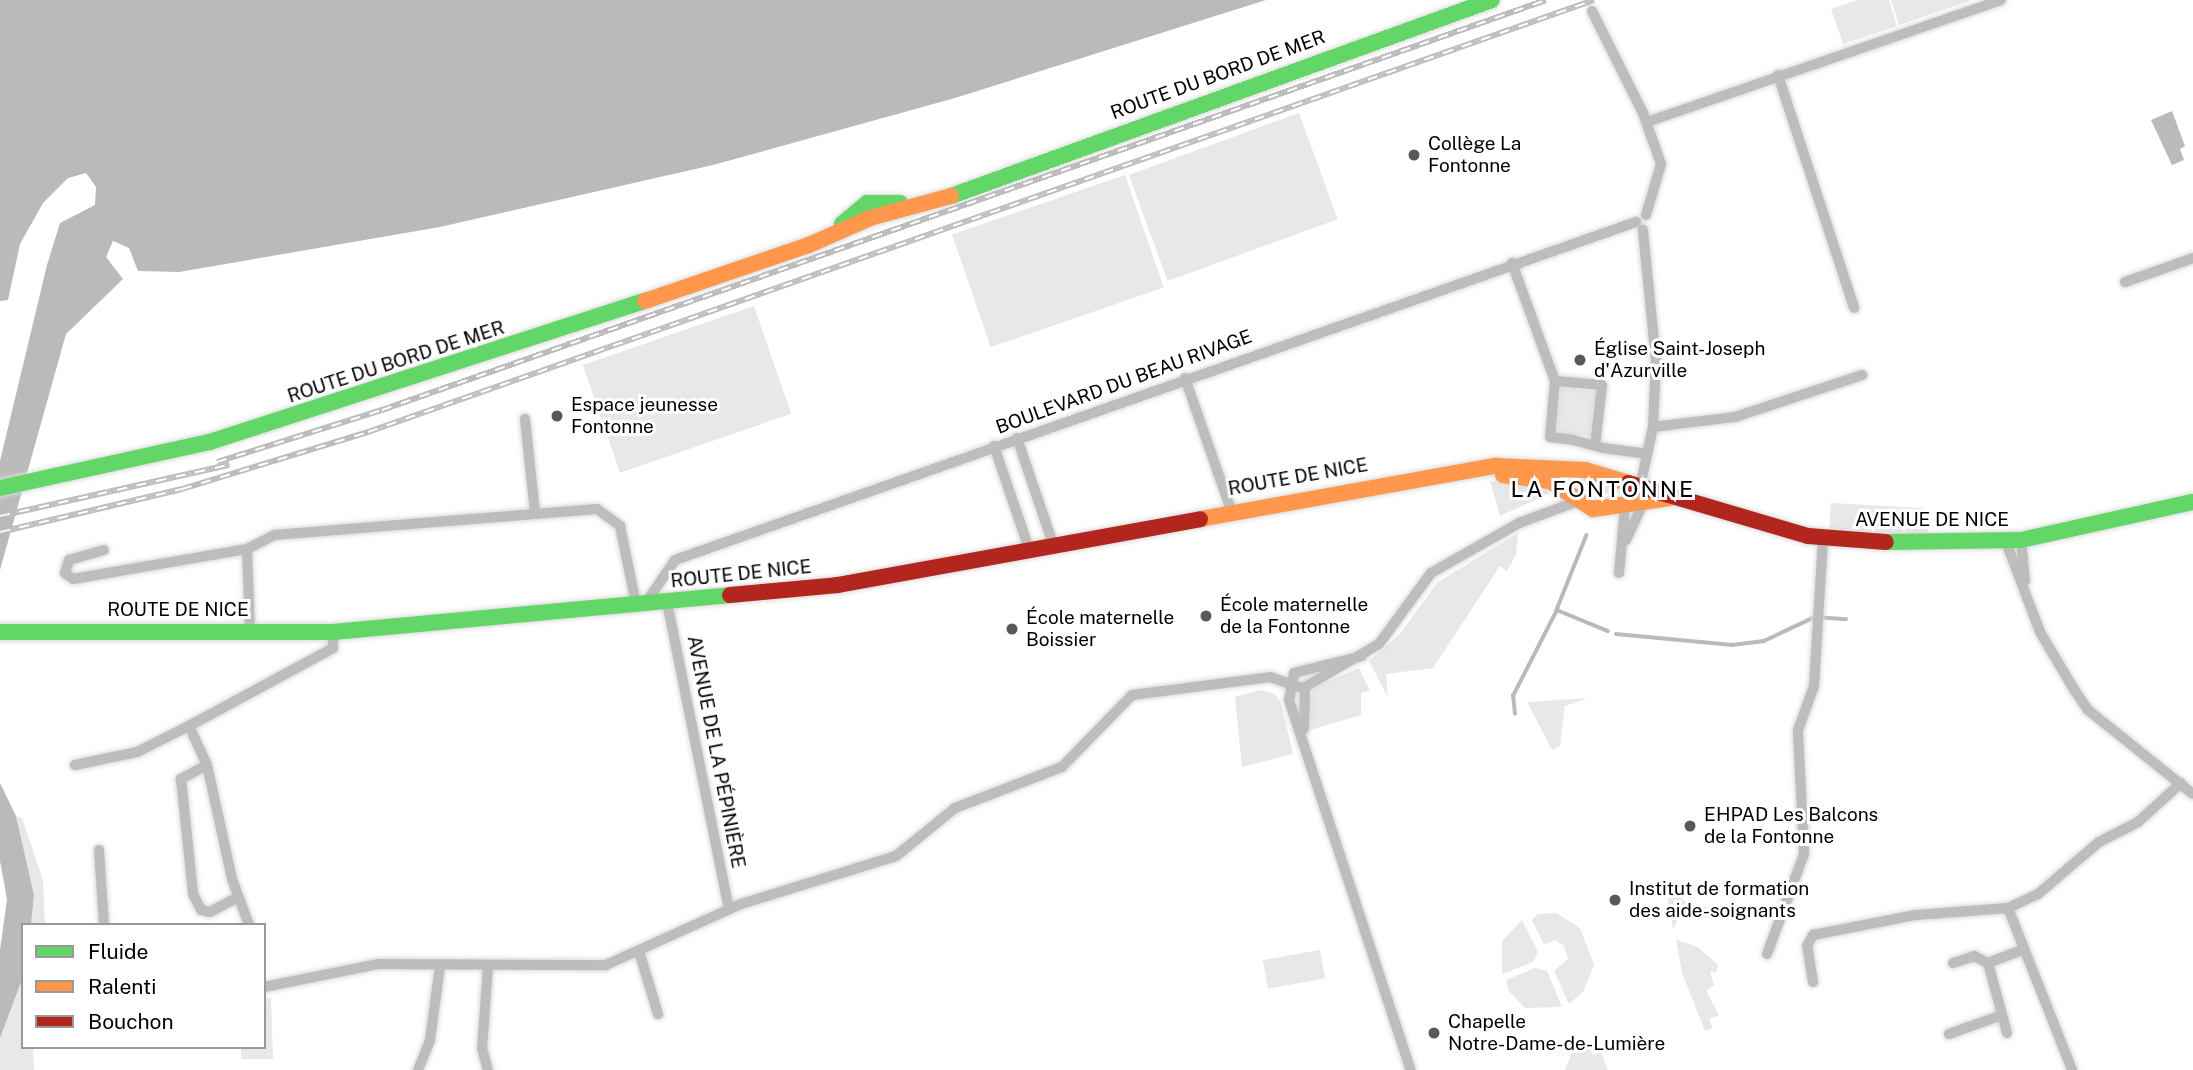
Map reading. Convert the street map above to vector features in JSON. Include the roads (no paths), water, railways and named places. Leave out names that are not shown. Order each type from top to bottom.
[{"type":"main road","name":"ROUTE DU BORD DE MER","points":[[0,488],[303,416],[796,247],[871,212],[958,190],[1492,0]]},
{"type":"main road","name":"AVENUE DE NICE","points":[[1477,470],[1568,467],[1823,538],[2014,541],[2193,502]]},
{"type":"main road","name":"ROUTE DE NICE","points":[[3,632],[332,632],[838,585],[1231,510],[1477,470]]},
{"type":"main road","name":"AVENUE DE NICE","points":[[1477,470],[1550,481],[1578,501],[1607,508],[1672,497]]},
{"type":"main road","points":[[1564,490],[1583,476],[1602,476]]},
{"type":"main road","points":[[1640,487],[1643,504]]},
{"type":"main road","points":[[1607,508],[1626,502],[1640,487]]},
{"type":"street","points":[[1647,122],[2001,0]]},
{"type":"street","points":[[1592,10],[1647,122],[1661,164],[1646,215],[1651,225],[1639,226],[1656,361],[1653,427],[1640,487]]},
{"type":"street","points":[[1778,75],[1853,308]]},
{"type":"street","name":"BOULEVARD DU BEAU RIVAGE","points":[[640,604],[675,559],[1018,442],[1185,378],[1512,263],[1639,226]]},
{"type":"street","points":[[2125,282],[2193,258]]},
{"type":"street","points":[[1512,263],[1555,382],[1550,437],[1648,454]]},
{"type":"street","points":[[1653,427],[1735,417],[1862,375]]},
{"type":"street","points":[[1185,378],[1231,510]]},
{"type":"street","points":[[1555,382],[1602,385],[1595,445]]},
{"type":"street","points":[[525,419],[535,513]]},
{"type":"street","points":[[1018,442],[1053,544]]},
{"type":"street","points":[[995,450],[1029,549]]},
{"type":"street","points":[[1547,511],[1564,490]]},
{"type":"street","points":[[1304,689],[1379,645],[1432,573],[1547,511],[1578,501]]},
{"type":"street","points":[[1619,573],[1626,540],[1643,504]]},
{"type":"street","points":[[1625,507],[1626,540]]},
{"type":"street","points":[[104,550],[69,560],[65,573],[73,579],[247,549],[274,535],[535,513],[607,513],[620,526],[640,604]]},
{"type":"street","points":[[1767,954],[1804,854],[1798,730],[1814,686],[1823,538]]},
{"type":"street","points":[[2014,541],[2040,632],[2088,710],[2193,794]]},
{"type":"street","points":[[247,549],[250,631]]},
{"type":"street","name":"AVENUE DE LA PÉPINIÈRE","points":[[667,602],[729,909]]},
{"type":"street","points":[[75,765],[137,751],[189,726],[333,648],[332,632]]},
{"type":"street","points":[[1362,656],[1294,673],[1289,682],[1295,723],[1372,939],[1411,1070]]},
{"type":"street","points":[[266,987],[377,964],[591,969],[639,951],[729,909],[803,881],[896,856],[955,808],[1062,767],[1132,695],[1270,677],[1304,689]]},
{"type":"street","points":[[1304,689],[1302,721],[1325,813]]},
{"type":"street","points":[[189,726],[206,765],[238,897],[248,923]]},
{"type":"street","points":[[206,765],[181,779],[193,894],[201,910],[210,912],[238,897]]},
{"type":"street","points":[[1813,982],[1807,946],[1813,935],[1916,915],[2008,908],[2038,894],[2099,842],[2138,822],[2181,783]]},
{"type":"street","points":[[99,850],[104,923]]},
{"type":"street","points":[[2008,908],[2072,1070]]},
{"type":"street","points":[[1953,963],[1973,957],[1988,963],[2024,949]]},
{"type":"street","points":[[639,951],[658,1014]]},
{"type":"street","points":[[1988,963],[2007,1033]]},
{"type":"street","points":[[418,1070],[430,1040],[440,966]]},
{"type":"street","points":[[488,967],[482,1048],[488,1070]]},
{"type":"street","points":[[1949,1034],[2002,1015]]},
{"type":"waterway","points":[[1587,535],[1557,610],[1608,631]]},
{"type":"waterway","points":[[1515,714],[1513,696],[1557,610]]},
{"type":"waterway","points":[[1616,634],[1732,645],[1764,641],[1815,617],[1846,619]]},
{"type":"railway","points":[[217,462],[382,410],[1546,0]]},
{"type":"railway","points":[[0,532],[182,489],[368,432],[1594,0]]},
{"type":"railway","points":[[0,516],[229,465]]},
{"type":"place","name":"Collège La Fontonne","points":[[1414,155]]},
{"type":"place","name":"Église Saint-Joseph d'Azurville","points":[[1580,360]]},
{"type":"place","name":"Espace jeunesse Fontonne","points":[[557,416]]},
{"type":"place","name":"École maternelle de la Fontonne","points":[[1206,616]]},
{"type":"place","name":"École maternelle Boissier","points":[[1012,629]]},
{"type":"place","name":"EHPAD Les Balcons de la Fontonne","points":[[1690,826]]},
{"type":"place","name":"Institut de formation des aide-soignants","points":[[1615,900]]},
{"type":"place","name":"Chapelle Notre-Dame-de-Lumière","points":[[1434,1033]]},
{"type":"district","name":"LA FONTONNE","points":[[1603,489]]}]
